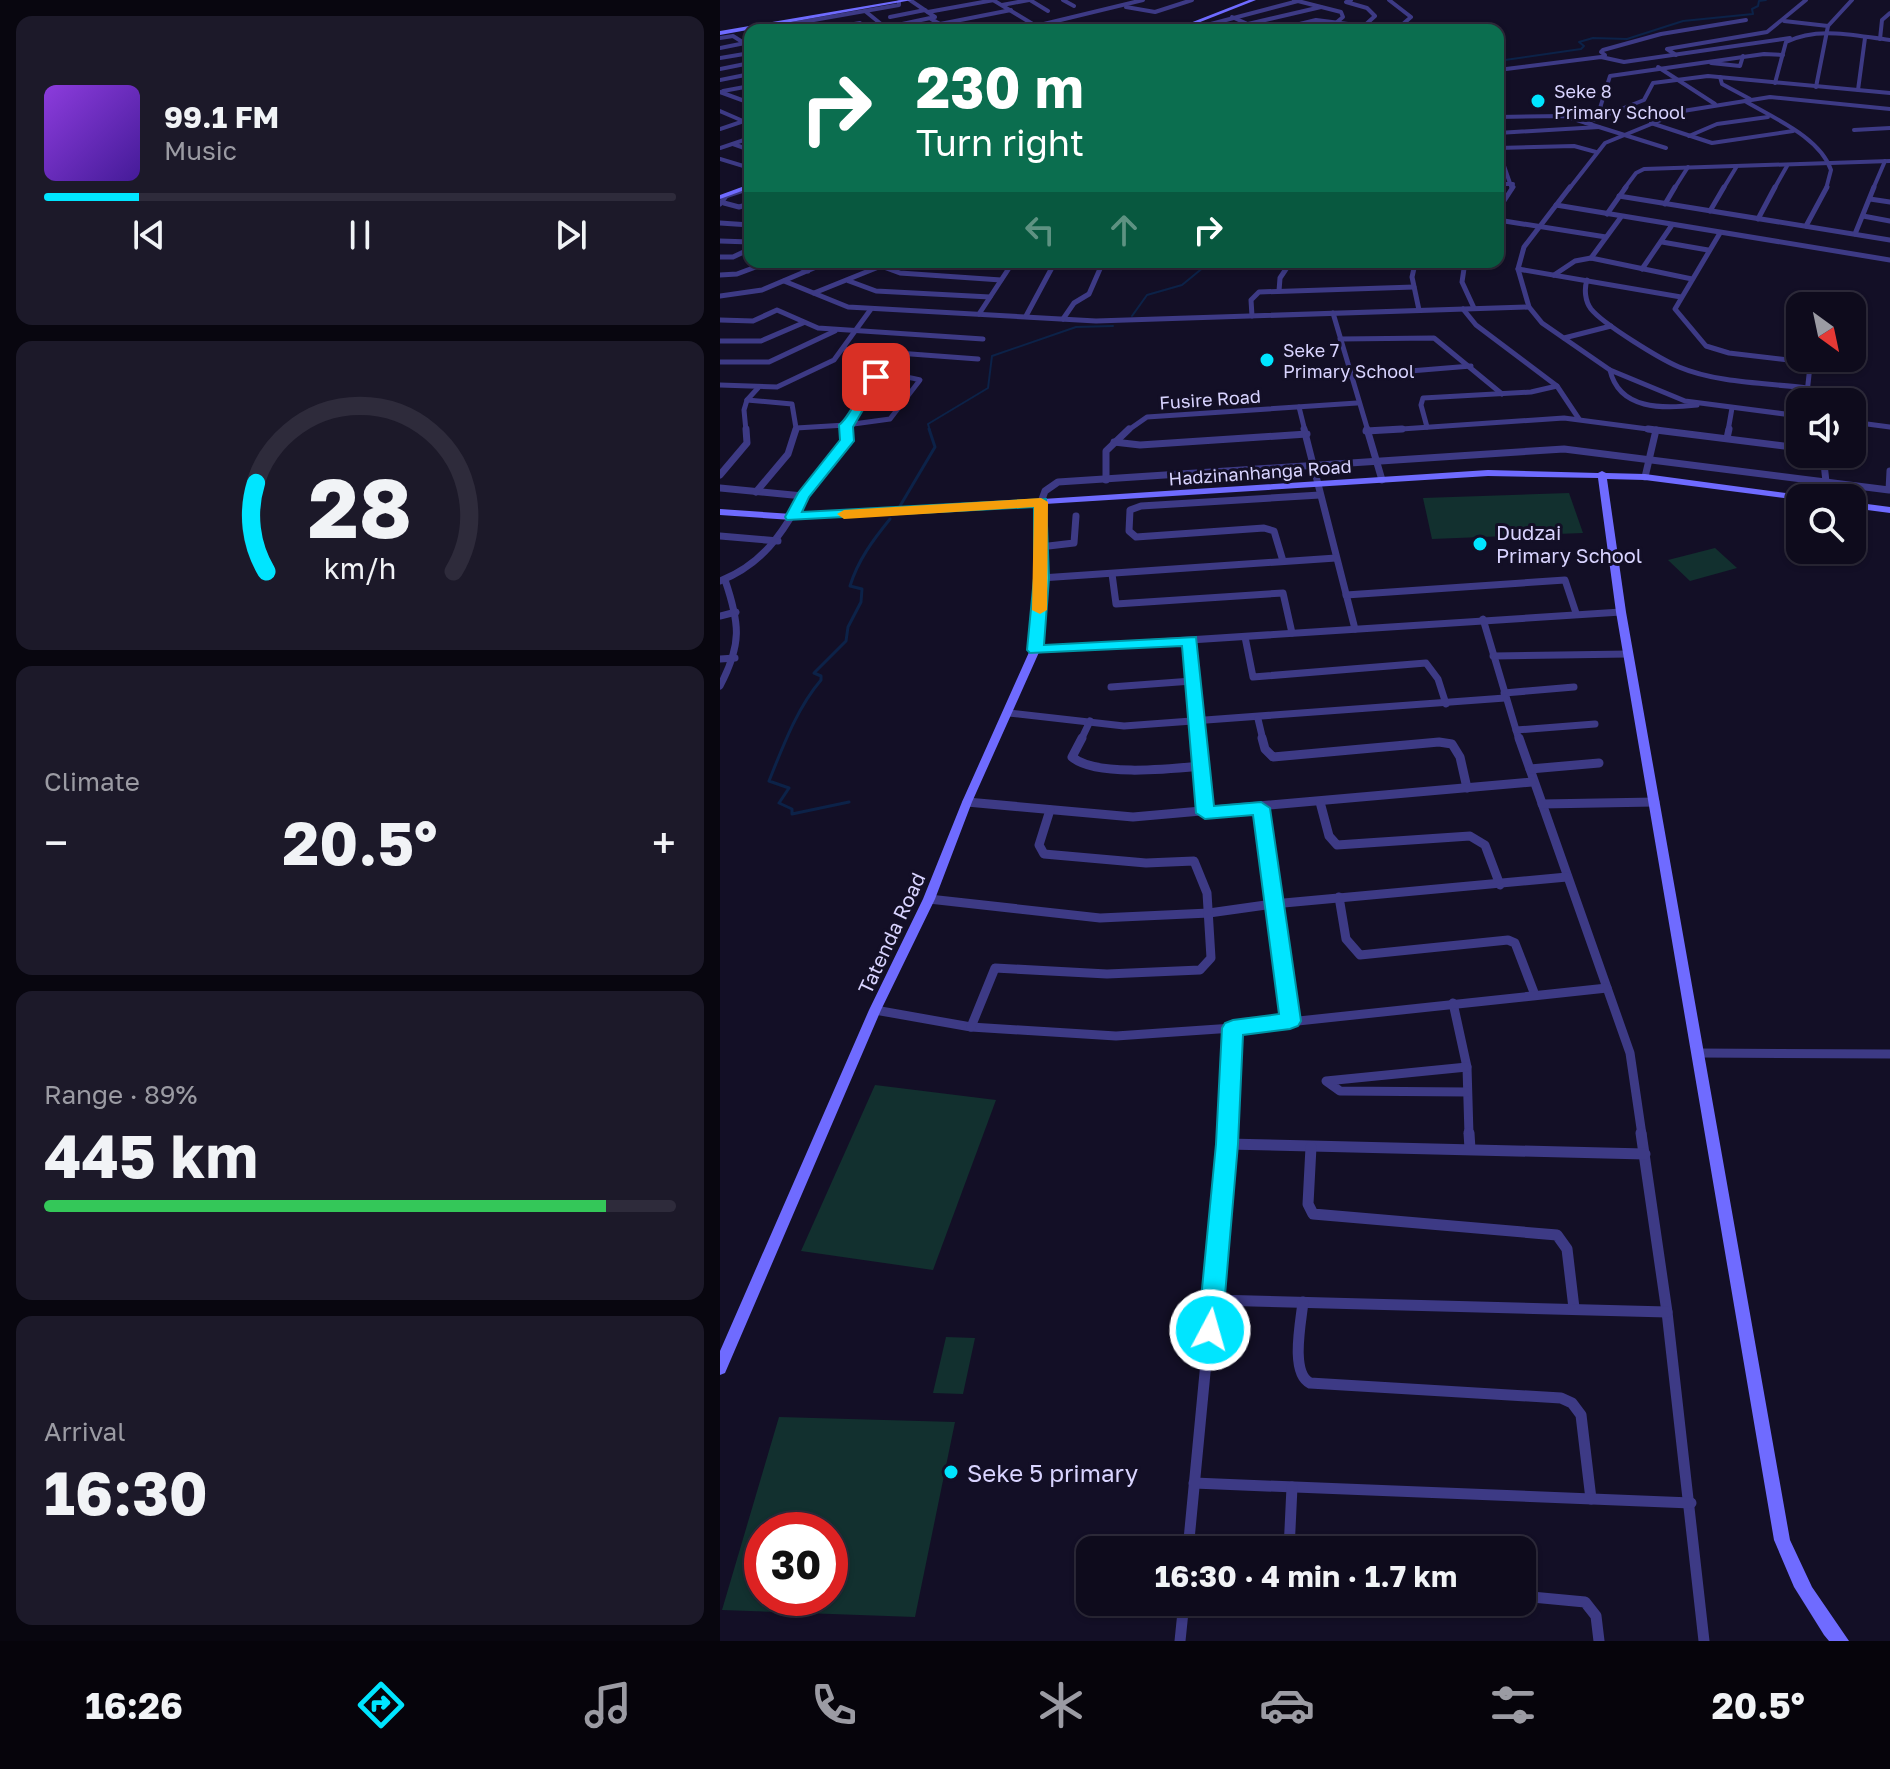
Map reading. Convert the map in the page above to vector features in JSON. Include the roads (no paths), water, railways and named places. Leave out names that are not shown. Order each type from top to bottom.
[{"type":"street","points":[[802,24],[910,0],[934,16],[931,19]]},
{"type":"street","points":[[890,17],[993,0],[1033,24]]},
{"type":"street","points":[[1002,5],[1029,0],[1048,11]]},
{"type":"street","points":[[1063,0],[1074,6]]},
{"type":"street","points":[[1045,24],[1143,0]]},
{"type":"street","points":[[1125,6],[1155,12],[1192,0]]},
{"type":"street","points":[[1230,0],[1244,4]]},
{"type":"street","points":[[1191,24],[1253,0],[1275,7]]},
{"type":"street","points":[[1338,0],[1367,8],[1375,16],[1366,24]]},
{"type":"street","points":[[1389,0],[1411,17],[1403,24]]},
{"type":"street","points":[[1676,55],[1667,49],[1767,32],[1806,0]]},
{"type":"street","points":[[1816,87],[1828,26],[1852,0]]},
{"type":"street","points":[[1205,24],[1296,1],[1342,14],[1343,17],[1336,22]]},
{"type":"street","points":[[1220,13],[1248,24],[1321,7]]},
{"type":"street","points":[[863,10],[881,24]]},
{"type":"street","points":[[904,24],[931,19],[940,24],[1011,10]]},
{"type":"street","points":[[1880,39],[1890,13]]},
{"type":"street","points":[[1300,24],[1316,20],[1350,24]]},
{"type":"street","points":[[1601,57],[1605,55],[1603,50],[1661,34],[1746,20]]},
{"type":"street","points":[[1784,21],[1828,26]]},
{"type":"street","points":[[854,24],[860,23]]},
{"type":"street","points":[[720,36],[744,31]]},
{"type":"street","points":[[1504,69],[1601,57],[1624,62],[1828,34],[1890,40]]},
{"type":"street","points":[[720,36],[744,41]]},
{"type":"street","points":[[1775,83],[1786,42],[1790,38]]},
{"type":"street","points":[[1858,90],[1865,38]]},
{"type":"street","points":[[720,48],[744,44]]},
{"type":"street","points":[[720,58],[744,54]]},
{"type":"street","points":[[1613,112],[1600,108],[1610,76],[1743,56],[1783,55]]},
{"type":"street","points":[[1703,61],[1740,66],[1743,56]]},
{"type":"street","points":[[720,69],[744,64]]},
{"type":"street","points":[[1658,67],[1716,105]]},
{"type":"street","points":[[720,80],[744,75]]},
{"type":"street","points":[[1586,123],[1644,100],[1650,84],[1676,80],[1720,77],[1890,93]]},
{"type":"street","points":[[1720,77],[1722,84],[1794,131],[1830,163],[1831,173],[1806,226]]},
{"type":"street","points":[[1727,87],[1762,81]]},
{"type":"street","points":[[720,92],[744,87]]},
{"type":"street","points":[[720,92],[744,101]]},
{"type":"street","points":[[1786,414],[1702,404],[1666,395],[1610,370],[1542,323],[1529,307],[1518,269],[1524,247],[1605,143],[1651,123],[1683,111],[1770,97],[1890,109]]},
{"type":"street","points":[[720,111],[744,119]]},
{"type":"street","points":[[1504,117],[1559,115],[1666,148]]},
{"type":"street","points":[[1689,136],[1717,124],[1769,117]]},
{"type":"street","points":[[720,129],[744,121]]},
{"type":"street","points":[[1651,123],[1689,136],[1724,143],[1794,131]]},
{"type":"street","points":[[1504,133],[1599,127]]},
{"type":"street","points":[[1854,130],[1890,128]]},
{"type":"street","points":[[1566,131],[1574,146]]},
{"type":"street","points":[[720,148],[744,140]]},
{"type":"street","points":[[733,144],[744,148]]},
{"type":"street","points":[[1504,148],[1574,146],[1596,152]]},
{"type":"street","points":[[1607,214],[1640,170],[1888,161],[1855,234]]},
{"type":"street","points":[[720,162],[744,167]]},
{"type":"street","points":[[1504,166],[1513,184],[1510,195],[1504,200]]},
{"type":"street","points":[[1710,211],[1737,166]]},
{"type":"street","points":[[1758,219],[1787,166]]},
{"type":"street","points":[[1665,204],[1688,167]]},
{"type":"street","points":[[1878,182],[1890,184]]},
{"type":"street","points":[[1504,184],[1513,184]]},
{"type":"street","points":[[721,201],[744,190]]},
{"type":"street","points":[[1619,196],[1890,240]]},
{"type":"street","points":[[1870,199],[1890,202]]},
{"type":"street","points":[[721,201],[744,206]]},
{"type":"street","points":[[1556,205],[1890,260]]},
{"type":"street","points":[[1729,234],[1739,216]]},
{"type":"street","points":[[1863,216],[1890,221]]},
{"type":"street","points":[[1591,258],[1621,217]]},
{"type":"street","points":[[1504,219],[1541,223],[1562,231],[1606,237]]},
{"type":"street","points":[[720,223],[744,225]]},
{"type":"street","points":[[1642,269],[1672,225]]},
{"type":"street","points":[[1587,280],[1584,289],[1590,308],[1611,326],[1694,372],[1807,388],[1810,366],[1805,362],[1729,353],[1706,346],[1675,309],[1720,233]]},
{"type":"street","points":[[1838,252],[1845,233]]},
{"type":"street","points":[[720,241],[744,242]]},
{"type":"street","points":[[1662,242],[1708,250]]},
{"type":"street","points":[[720,257],[733,257],[744,252]]},
{"type":"street","points":[[1554,275],[1575,261],[1591,258],[1692,279]]},
{"type":"street","points":[[720,275],[737,274],[753,268]]},
{"type":"street","points":[[802,268],[808,271]]},
{"type":"street","points":[[720,296],[743,296],[815,268]]},
{"type":"street","points":[[813,293],[877,268]]},
{"type":"street","points":[[886,268],[900,273],[1001,280]]},
{"type":"street","points":[[979,314],[1009,268]]},
{"type":"street","points":[[1026,316],[1052,268]]},
{"type":"street","points":[[1063,319],[1074,303],[1089,294],[1100,268]]},
{"type":"street","points":[[1279,291],[1280,278],[1286,268]]},
{"type":"street","points":[[1415,268],[1414,287],[1419,310]]},
{"type":"street","points":[[1464,268],[1462,282],[1474,308]]},
{"type":"street","points":[[1518,269],[1681,297]]},
{"type":"street","points":[[784,281],[848,307],[1096,321],[1529,307]]},
{"type":"street","points":[[849,281],[876,291],[990,297]]},
{"type":"street","points":[[1252,316],[1249,306],[1255,295],[1279,291],[1414,287]]},
{"type":"street","points":[[720,385],[758,388],[785,384],[834,360],[871,309]]},
{"type":"street","points":[[1463,309],[1476,325],[1557,386],[1579,419]]},
{"type":"street","points":[[720,320],[747,322],[777,310],[803,323],[836,330],[983,339]]},
{"type":"street","points":[[1333,313],[1382,480]]},
{"type":"street","points":[[720,341],[761,341],[803,323]]},
{"type":"street","points":[[1564,338],[1611,326]]},
{"type":"street","points":[[720,362],[769,362],[836,330]]},
{"type":"street","points":[[1340,339],[1430,337],[1471,366],[1502,394]]},
{"type":"street","points":[[844,349],[978,359]]},
{"type":"street","points":[[1349,376],[1471,366]]},
{"type":"street","points":[[1610,370],[1613,385],[1626,399],[1686,407],[1702,404]]},
{"type":"street","points":[[720,686],[735,658],[740,621],[722,581],[754,566],[778,541],[803,496],[847,441],[848,424],[876,377],[883,374],[920,380],[890,419],[848,424],[796,428]]},
{"type":"street","points":[[1427,427],[1421,405],[1423,398],[1502,394],[1557,386]]},
{"type":"street","points":[[720,475],[747,443],[747,400],[758,388]]},
{"type":"street","points":[[747,400],[792,404],[797,438],[792,450],[756,492]]},
{"type":"street","name":"Fusire Road","points":[[1114,442],[1147,417],[1357,403]]},
{"type":"street","points":[[1299,407],[1355,629]]},
{"type":"street","points":[[1727,438],[1732,408]]},
{"type":"street","points":[[1366,431],[1579,419],[1786,446]]},
{"type":"street","points":[[1866,424],[1890,427]]},
{"type":"street","points":[[1645,477],[1656,430]]},
{"type":"street","points":[[1106,480],[1104,456],[1114,442],[1140,445],[1307,434]]},
{"type":"street","points":[[1041,502],[1045,491],[1058,482],[1564,449],[1889,490],[1890,471]]},
{"type":"street","points":[[1824,468],[1826,482]]},
{"type":"street","name":"Hadzinanhanga Road","points":[[720,512],[792,517],[1488,473],[1645,477],[1786,496]]},
{"type":"street","points":[[1602,474],[1621,612],[1782,1540],[1797,1579],[1815,1612],[1840,1641]]},
{"type":"street","points":[[720,488],[803,496]]},
{"type":"street","points":[[1283,561],[1274,531],[1264,528],[1136,537],[1129,531],[1130,510],[1141,506],[1320,495]]},
{"type":"street","name":"Tatenda Road","points":[[720,1368],[875,1010],[929,899],[967,802],[1035,650],[1041,578],[1041,502]]},
{"type":"street","points":[[1866,507],[1890,510]]},
{"type":"street","points":[[1040,547],[1074,543],[1076,516]]},
{"type":"street","points":[[721,537],[778,541]]},
{"type":"street","points":[[1041,578],[1336,558]]},
{"type":"street","points":[[1112,574],[1116,604],[1283,593],[1292,633]]},
{"type":"street","points":[[1346,595],[1565,580],[1576,613]]},
{"type":"street","points":[[720,616],[736,612]]},
{"type":"street","points":[[1035,650],[1621,612]]},
{"type":"street","points":[[1483,619],[1532,782],[1630,1053],[1667,1312],[1691,1503],[1704,1641]]},
{"type":"street","points":[[1245,637],[1253,677],[1426,663],[1438,679],[1446,704]]},
{"type":"street","points":[[1190,641],[1205,813]]},
{"type":"street","points":[[1493,656],[1590,652],[1629,654]]},
{"type":"street","points":[[720,659],[735,658]]},
{"type":"street","points":[[1111,687],[1192,681]]},
{"type":"street","points":[[1009,713],[1124,726],[1446,704],[1574,687]]},
{"type":"street","points":[[1258,719],[1265,749],[1273,757],[1439,742],[1452,744],[1460,757],[1467,788]]},
{"type":"street","points":[[1090,721],[1072,757],[1080,764],[1141,771],[1201,766]]},
{"type":"street","points":[[1516,730],[1595,724]]},
{"type":"street","points":[[1530,769],[1599,763]]},
{"type":"street","points":[[967,802],[1133,817],[1532,782]]},
{"type":"street","points":[[1320,802],[1329,836],[1337,845],[1470,836],[1485,845],[1500,885]]},
{"type":"street","points":[[1542,804],[1655,802]]},
{"type":"street","points":[[1261,808],[1290,1021]]},
{"type":"street","points":[[971,1027],[995,968],[1107,974],[1200,970],[1211,958],[1209,913],[1201,868],[1194,861],[1146,863],[1044,854],[1039,845],[1050,810]]},
{"type":"street","points":[[929,899],[1100,918],[1209,913],[1339,897],[1567,877]]},
{"type":"street","points":[[1339,897],[1347,942],[1354,953],[1360,955],[1508,940],[1515,943],[1535,995]]},
{"type":"street","points":[[875,1010],[971,1027],[1116,1036],[1233,1028],[1607,988]]},
{"type":"street","points":[[1453,1003],[1467,1067],[1470,1149]]},
{"type":"street","points":[[1189,1536],[1214,1300],[1233,1028]]},
{"type":"street","points":[[1698,1053],[1890,1054]]},
{"type":"street","points":[[1467,1067],[1326,1081],[1340,1091],[1467,1092]]},
{"type":"street","points":[[1227,1144],[1645,1154]]},
{"type":"street","points":[[1311,1147],[1308,1204],[1313,1214],[1557,1235],[1567,1249],[1574,1308]]},
{"type":"street","points":[[1214,1300],[1667,1312]]},
{"type":"street","points":[[1303,1302],[1298,1367],[1299,1374],[1310,1383],[1561,1398],[1572,1403],[1581,1415],[1591,1499]]},
{"type":"street","points":[[1194,1483],[1691,1503]]},
{"type":"street","points":[[1290,1536],[1292,1487]]},
{"type":"street","points":[[1536,1597],[1585,1602],[1596,1616],[1599,1641]]},
{"type":"street","points":[[1180,1641],[1183,1616]]},
{"type":"waterway","points":[[1504,60],[1581,49],[1584,46],[1579,42],[1593,38],[1627,39],[1683,21],[1753,14],[1752,9],[1758,6],[1759,1],[1766,0]]},
{"type":"waterway","points":[[1132,316],[1147,295],[1182,285],[1203,268]]},
{"type":"waterway","points":[[930,431],[928,424],[988,388],[992,356],[1076,327],[1113,326]]},
{"type":"waterway","points":[[900,506],[935,447],[929,429]]},
{"type":"waterway","points":[[849,802],[792,814],[792,809],[779,803],[789,788],[769,781],[798,715],[821,680],[821,676],[814,673],[846,641],[848,627],[861,602],[862,589],[850,586],[853,577],[890,519]]},
{"type":"place","name":"Seke 8 Primary School","points":[[1538,101]]},
{"type":"place","name":"Seke 7 Primary School","points":[[1267,360]]},
{"type":"place","name":"Dudzai Primary School","points":[[1480,544]]},
{"type":"place","name":"Seke 5 primary","points":[[951,1472]]}]
